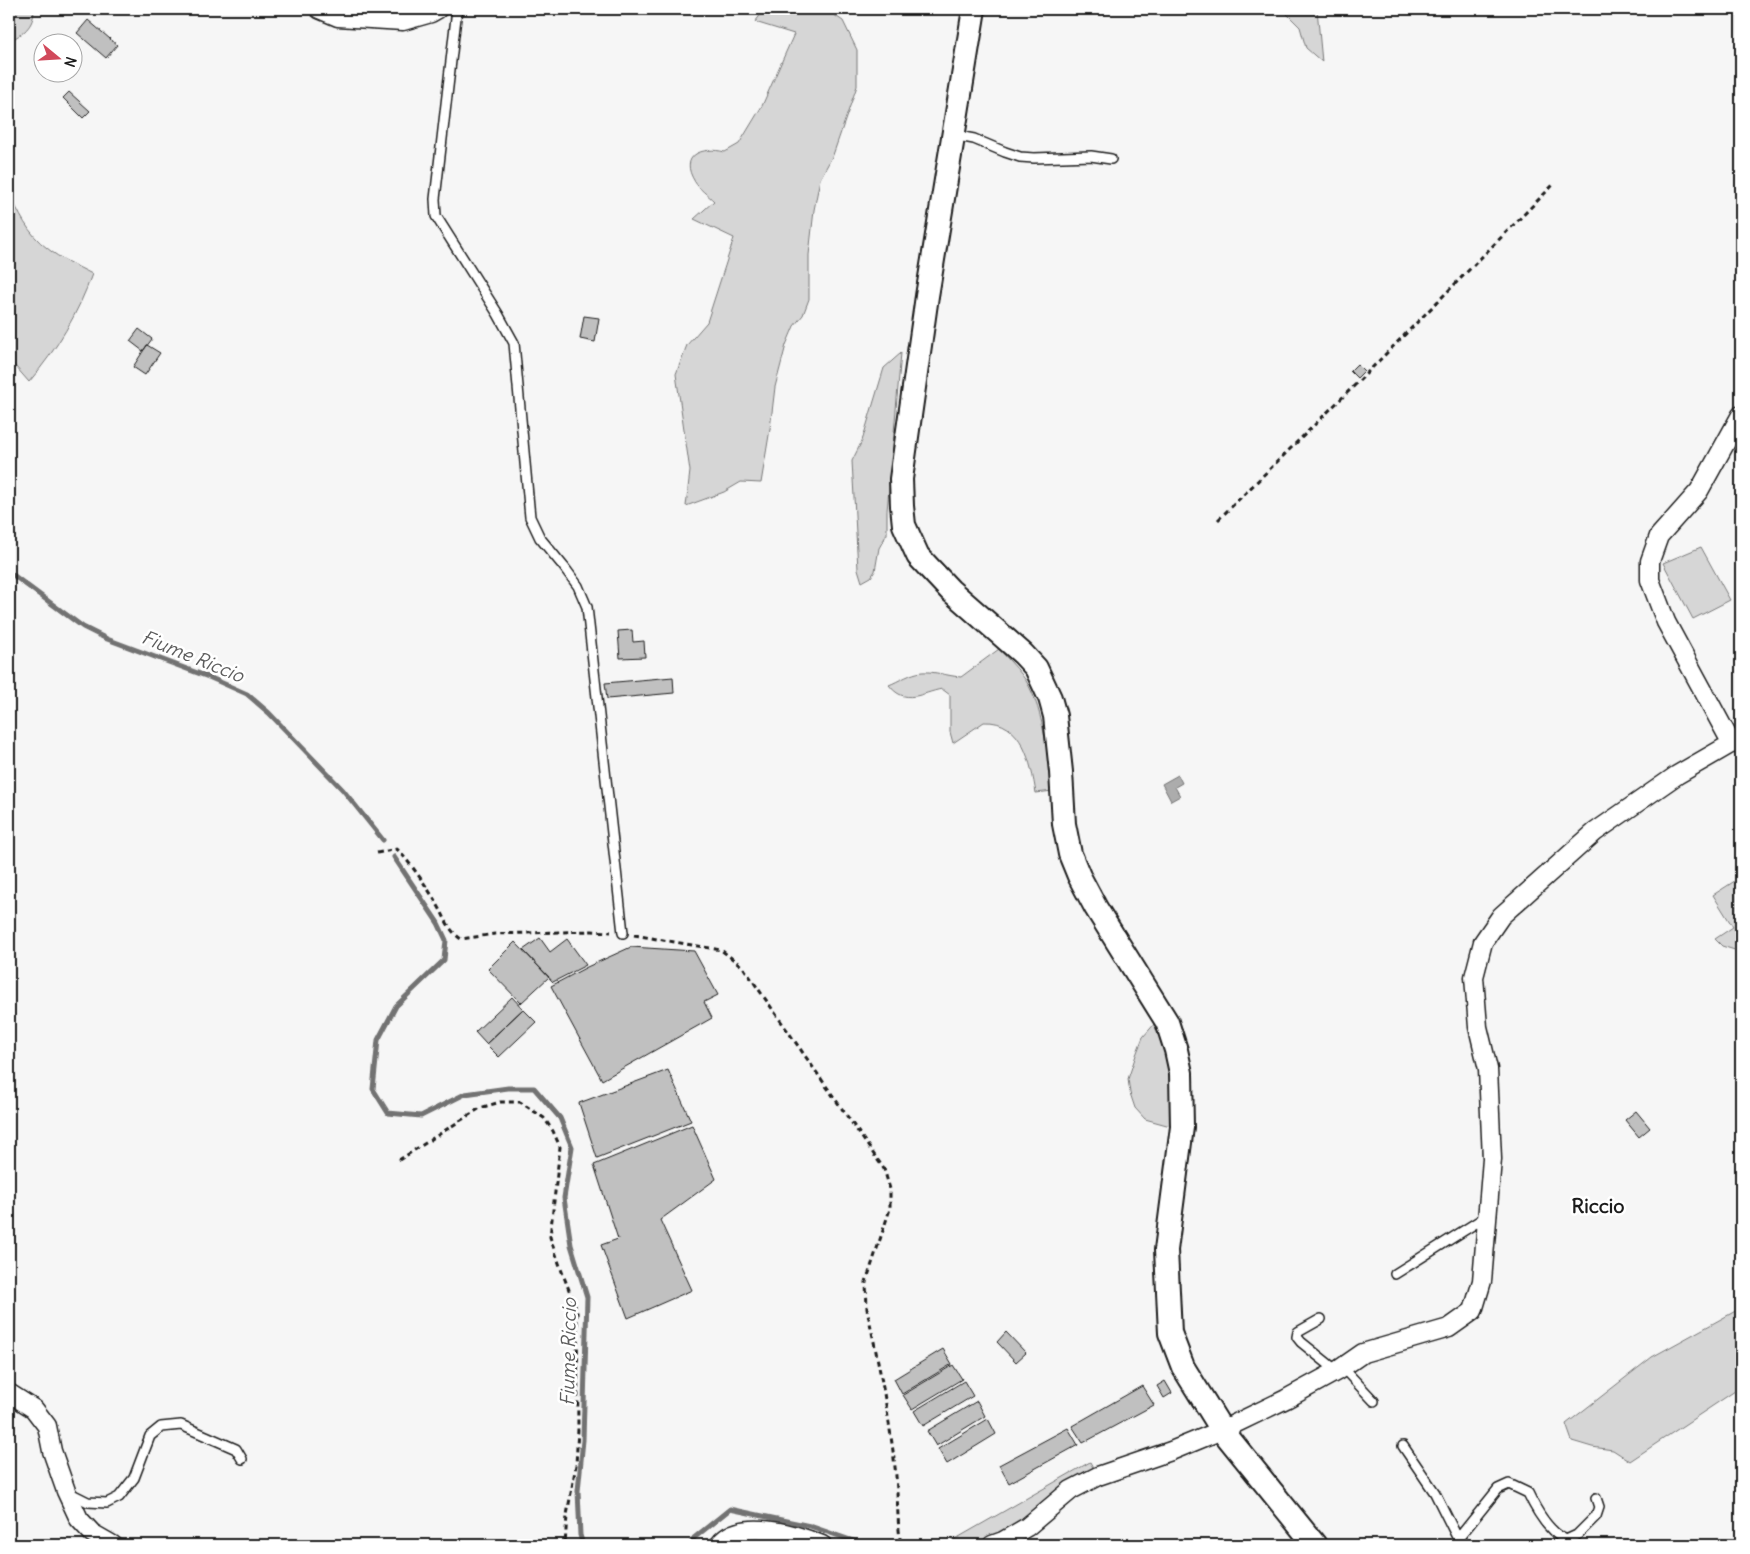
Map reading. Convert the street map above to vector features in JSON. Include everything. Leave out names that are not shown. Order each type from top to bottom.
[{"type":"street","points":[[319,9],[338,17],[403,21],[438,9]]},
{"type":"street","points":[[974,9],[952,135],[901,479],[904,526],[918,556],[950,590],[1023,654],[1036,668],[1050,698],[1055,716],[1064,824],[1070,854],[1096,908],[1167,1022],[1181,1074],[1182,1128],[1166,1250],[1170,1333],[1183,1367],[1222,1430],[1315,1545]]},
{"type":"street","points":[[992,1545],[1027,1527],[1071,1490],[1098,1476],[1171,1452],[1222,1430],[1286,1399],[1363,1353],[1449,1328],[1473,1311],[1482,1281],[1492,1159],[1488,1069],[1478,1027],[1474,977],[1483,942],[1501,916],[1595,832],[1677,775],[1737,741],[1666,622],[1650,580],[1650,561],[1659,536],[1699,491],[1741,415]]},
{"type":"street","points":[[9,1393],[34,1409],[47,1426],[52,1451],[79,1519],[92,1534],[113,1545]]},
{"type":"street","points":[[720,1545],[733,1534],[744,1530],[762,1530],[792,1535],[822,1545]]},
{"type":"lane","points":[[457,9],[434,199],[436,216],[514,342],[530,517],[540,538],[578,586],[587,607],[623,933]]},
{"type":"lane","points":[[952,135],[974,139],[1020,157],[1090,156],[1111,159]]},
{"type":"lane","points":[[1395,1274],[1487,1216]]},
{"type":"lane","points":[[1320,1319],[1298,1332],[1297,1337],[1301,1342],[1339,1369],[1374,1401]]},
{"type":"lane","points":[[66,1490],[88,1502],[107,1503],[119,1497],[134,1478],[150,1436],[160,1427],[181,1425],[236,1449],[242,1459]]},
{"type":"lane","points":[[1403,1446],[1435,1493],[1456,1542],[1498,1489],[1509,1484],[1528,1493],[1535,1509],[1560,1537],[1566,1540],[1577,1536],[1596,1516],[1599,1508],[1596,1498]]},
{"type":"path","points":[[1218,520],[1555,183]]},
{"type":"path","points":[[378,853],[397,849],[402,854],[437,904],[452,933],[461,939],[495,934],[592,931],[623,933],[721,950],[743,967],[884,1169],[890,1189],[890,1209],[866,1282],[866,1309],[890,1433],[896,1477],[898,1528],[901,1545]]},
{"type":"path","points":[[399,1160],[480,1108],[500,1102],[520,1102],[544,1118],[553,1131],[560,1147],[550,1237],[577,1312],[577,1447],[576,1466],[567,1515],[565,1545]]},
{"type":"shaded area","points":[[9,9],[34,9],[34,15],[27,29],[9,41]]},
{"type":"shaded area","points":[[765,9],[825,9],[843,21],[857,50],[857,86],[833,155],[820,179],[809,255],[809,299],[803,315],[794,326],[786,345],[775,387],[761,483],[741,482],[724,492],[686,506],[690,471],[676,374],[687,345],[707,322],[734,238],[694,219],[714,201],[697,185],[690,173],[689,165],[691,159],[701,152],[716,150],[725,152],[739,144],[762,106],[794,34],[755,22]]},
{"type":"shaded area","points":[[1282,9],[1317,9],[1322,62],[1306,48],[1300,27]]},
{"type":"shaded area","points":[[9,193],[25,223],[40,242],[57,256],[92,274],[66,331],[49,357],[29,382],[9,359]]},
{"type":"shaded area","points":[[901,353],[887,511],[887,534],[879,548],[875,571],[871,577],[862,582],[858,569],[852,461],[862,441],[884,368]]},
{"type":"shaded area","points":[[1701,547],[1730,600],[1693,619],[1663,563]]},
{"type":"shaded area","points":[[999,649],[1022,675],[1035,700],[1044,731],[1053,791],[1036,793],[1028,757],[1023,746],[1008,728],[997,723],[984,722],[953,743],[950,732],[950,695],[942,689],[907,697],[895,691],[889,685],[909,675],[922,672],[961,677]]},
{"type":"shaded area","points":[[1178,775],[1182,783],[1175,787],[1180,796],[1171,801],[1162,784]]},
{"type":"shaded area","points":[[1741,877],[1741,952],[1722,946],[1715,939],[1733,927],[1713,895]]},
{"type":"shaded area","points":[[1157,1021],[1172,1069],[1174,1127],[1145,1119],[1135,1108],[1130,1093],[1128,1079],[1136,1055],[1143,1037]]},
{"type":"shaded area","points":[[1741,1308],[1741,1387],[1630,1461],[1613,1450],[1592,1447],[1572,1441],[1566,1424],[1652,1357]]},
{"type":"shaded area","points":[[1090,1462],[1096,1473],[987,1545],[945,1545]]},
{"type":"building","points":[[88,20],[117,45],[106,58],[82,37],[82,32],[78,32]]},
{"type":"building","points":[[69,92],[90,111],[83,118],[63,98]]},
{"type":"building","points":[[584,316],[599,318],[595,342],[580,339]]},
{"type":"building","points":[[139,329],[152,339],[143,351],[130,341]]},
{"type":"building","points":[[147,345],[160,353],[145,375],[133,367]]},
{"type":"building","points":[[1357,364],[1364,371],[1357,378],[1350,371]]},
{"type":"building","points":[[632,630],[633,642],[644,641],[645,657],[620,658],[618,631]]},
{"type":"building","points":[[673,677],[674,693],[607,699],[605,683]]},
{"type":"building","points":[[540,938],[550,952],[567,939],[586,965],[553,982],[523,950]]},
{"type":"building","points":[[515,942],[549,977],[521,1003],[488,969]]},
{"type":"building","points":[[631,947],[694,951],[718,995],[704,1002],[712,1018],[602,1080],[551,986]]},
{"type":"building","points":[[512,997],[523,1009],[486,1044],[475,1032]]},
{"type":"building","points":[[523,1009],[536,1022],[499,1057],[486,1044]]},
{"type":"building","points":[[668,1070],[691,1121],[597,1158],[579,1103]]},
{"type":"building","points":[[1636,1111],[1650,1128],[1639,1137],[1625,1120]]},
{"type":"building","points":[[692,1125],[716,1179],[660,1220],[692,1290],[628,1318],[601,1245],[618,1239],[594,1165]]},
{"type":"building","points":[[1006,1332],[1026,1353],[1016,1362],[997,1342]]},
{"type":"building","points":[[943,1349],[952,1364],[902,1394],[894,1379]]},
{"type":"building","points":[[953,1365],[962,1379],[912,1409],[903,1395]]},
{"type":"building","points":[[964,1381],[973,1396],[923,1426],[914,1411]]},
{"type":"building","points":[[1165,1381],[1172,1393],[1164,1398],[1157,1386]]},
{"type":"building","points":[[1142,1386],[1154,1405],[1083,1443],[1072,1426]]},
{"type":"building","points":[[977,1401],[985,1416],[936,1446],[927,1431]]},
{"type":"building","points":[[988,1419],[996,1434],[947,1464],[938,1449]]},
{"type":"building","points":[[1068,1428],[1078,1445],[1009,1483],[999,1465]]},
{"type":"waterway","name":"Fiume Riccio","points":[[9,572],[83,627],[107,639],[211,678],[247,694],[269,713],[343,790],[383,840]]},
{"type":"waterway","name":"Fiume Riccio","points":[[394,857],[438,923],[446,940],[444,960],[396,1006],[378,1040],[373,1089],[388,1113],[421,1116],[465,1094],[508,1088],[534,1088],[560,1118],[572,1147],[564,1198],[571,1245],[587,1297],[583,1440],[578,1491],[580,1535],[583,1545]]},
{"type":"waterway","name":"Fiume Riccio","points":[[690,1545],[694,1538],[730,1509],[810,1526],[865,1545]]},
{"type":"district","name":"Riccio","points":[[1598,1206]]}]
